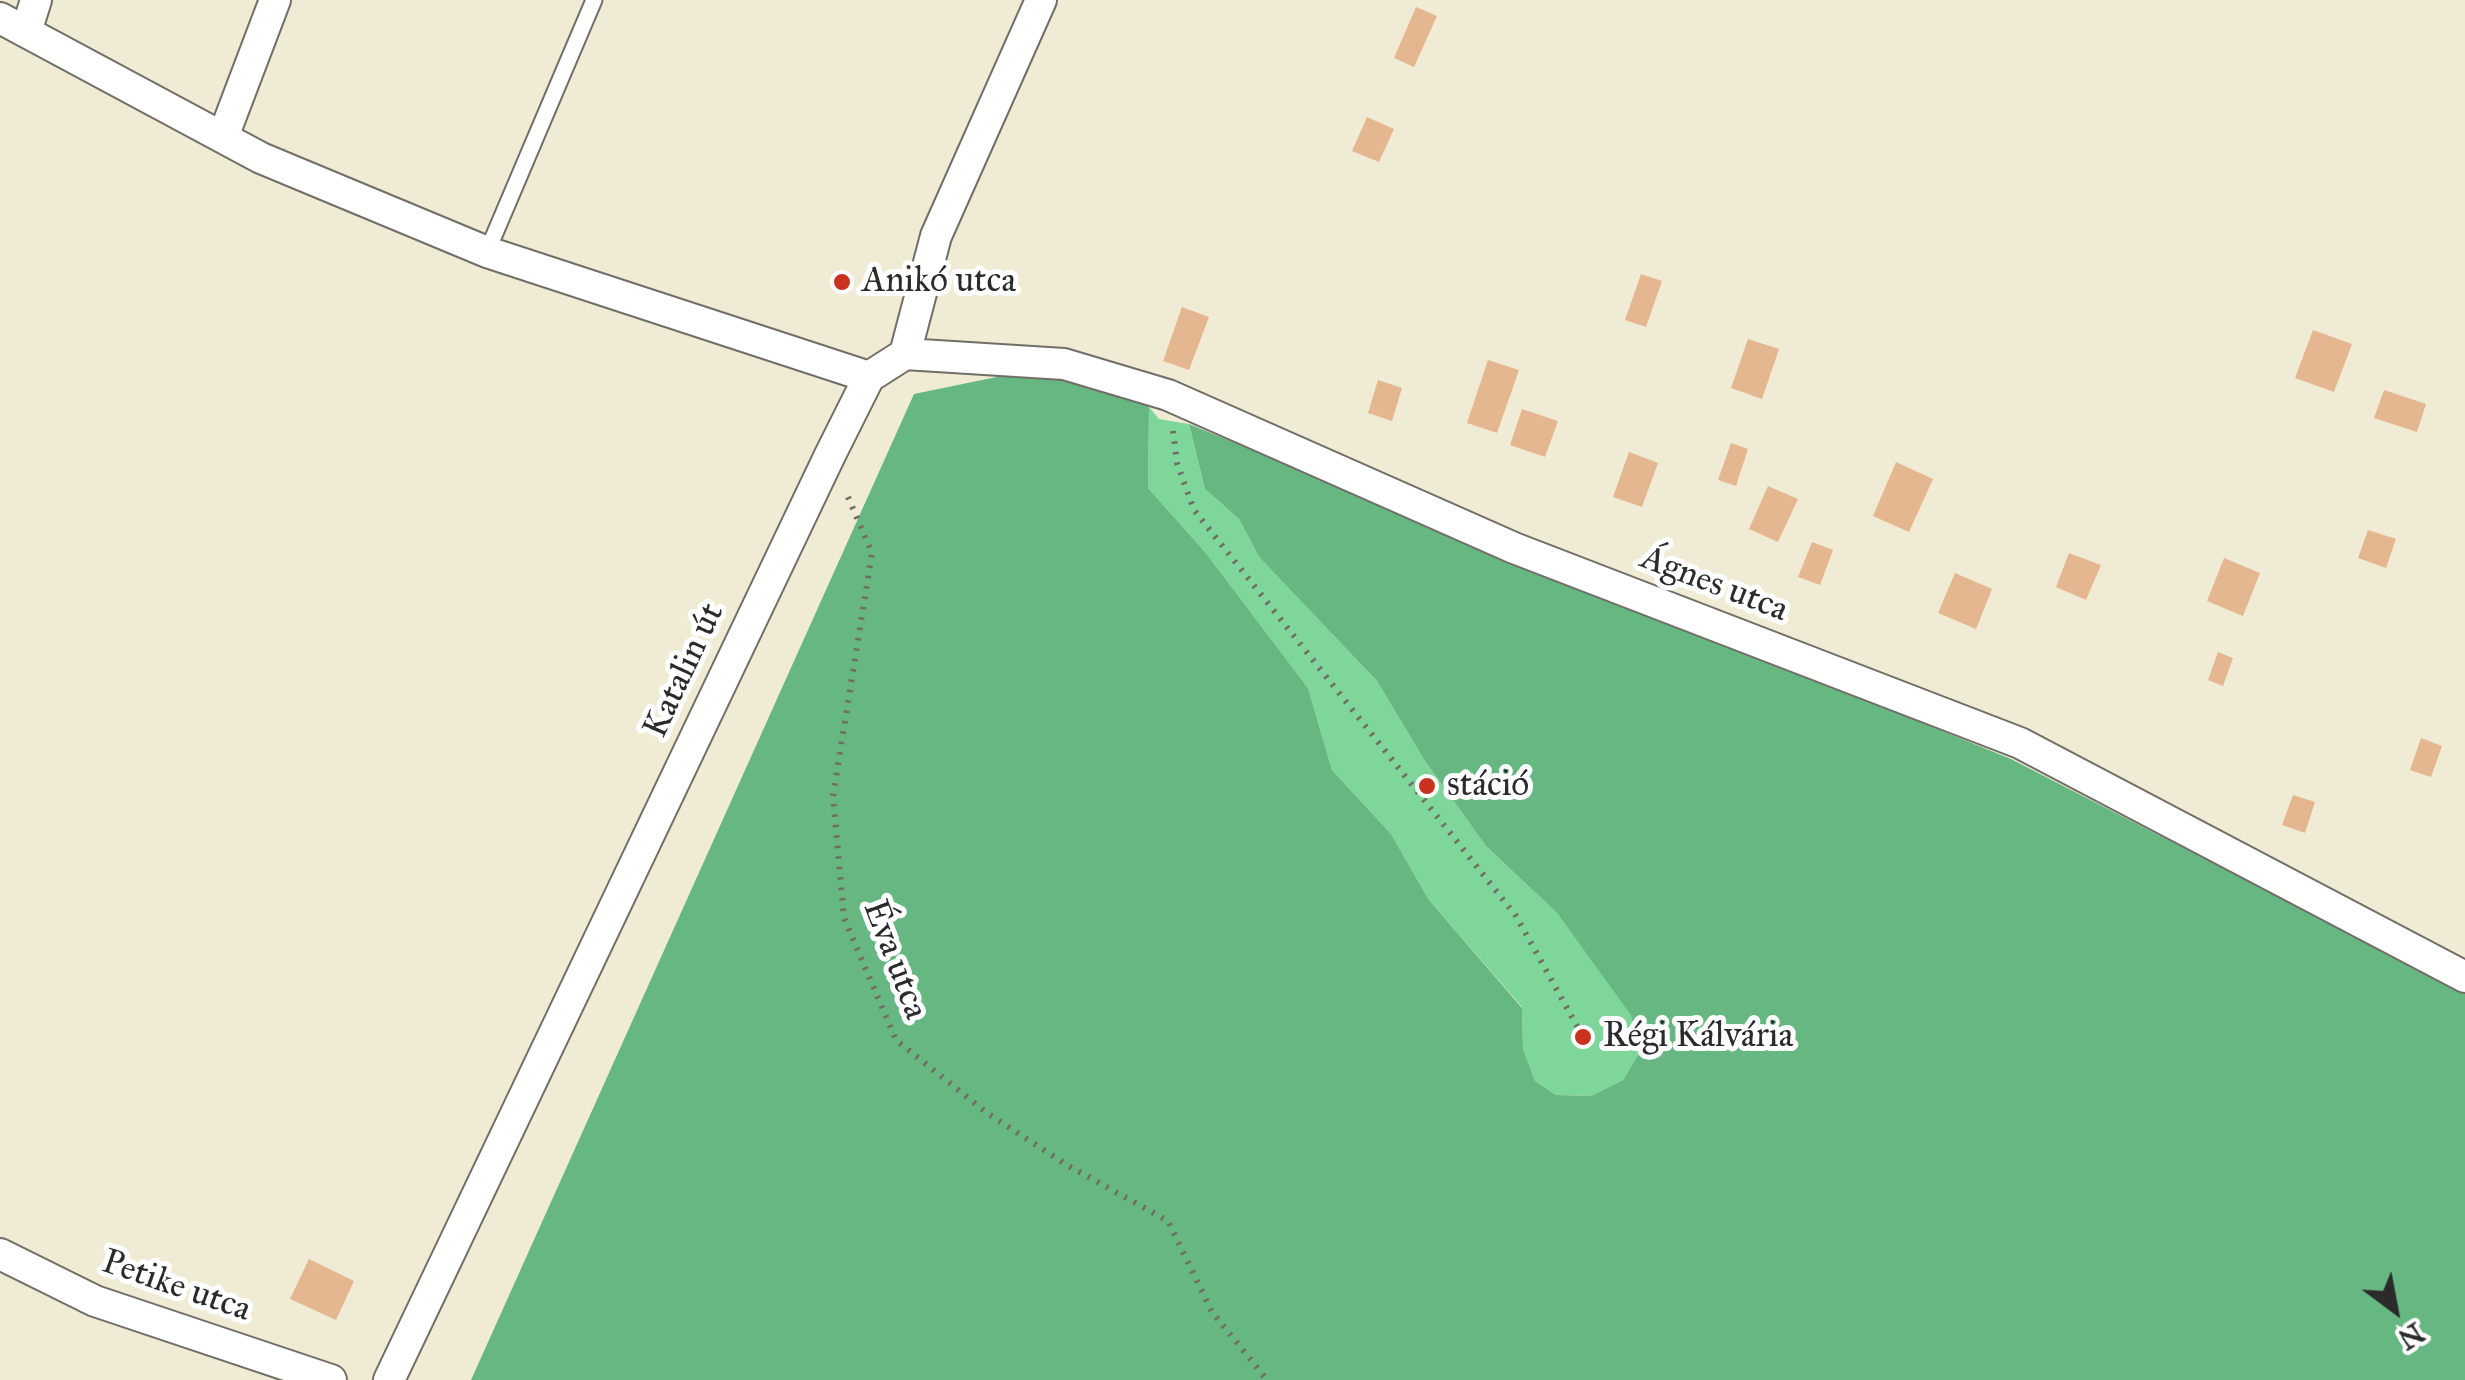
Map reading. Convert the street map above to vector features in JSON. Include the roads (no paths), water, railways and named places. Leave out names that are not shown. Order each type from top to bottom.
[{"type":"street","points":[[36,0],[13,25],[261,158],[488,252],[869,377],[905,354],[936,236],[1040,0]]},
{"type":"street","points":[[223,137],[275,0]]},
{"type":"street","name":"Ágnes utca","points":[[905,354],[1064,364],[1168,395],[1514,548],[2020,743],[2465,977]]},
{"type":"street","name":"Katalin út","points":[[390,1380],[869,377]]},
{"type":"street","points":[[1189,424],[2011,759],[2465,992]]},
{"type":"street","name":"Petike utca","points":[[0,1254],[95,1301],[332,1380]]},
{"type":"lane","points":[[488,252],[594,0]]},
{"type":"place","name":"Anikó utca","points":[[842,282]]},
{"type":"place","name":"stáció","points":[[1427,786]]},
{"type":"place","name":"Régi Kálvária","points":[[1583,1037]]}]
